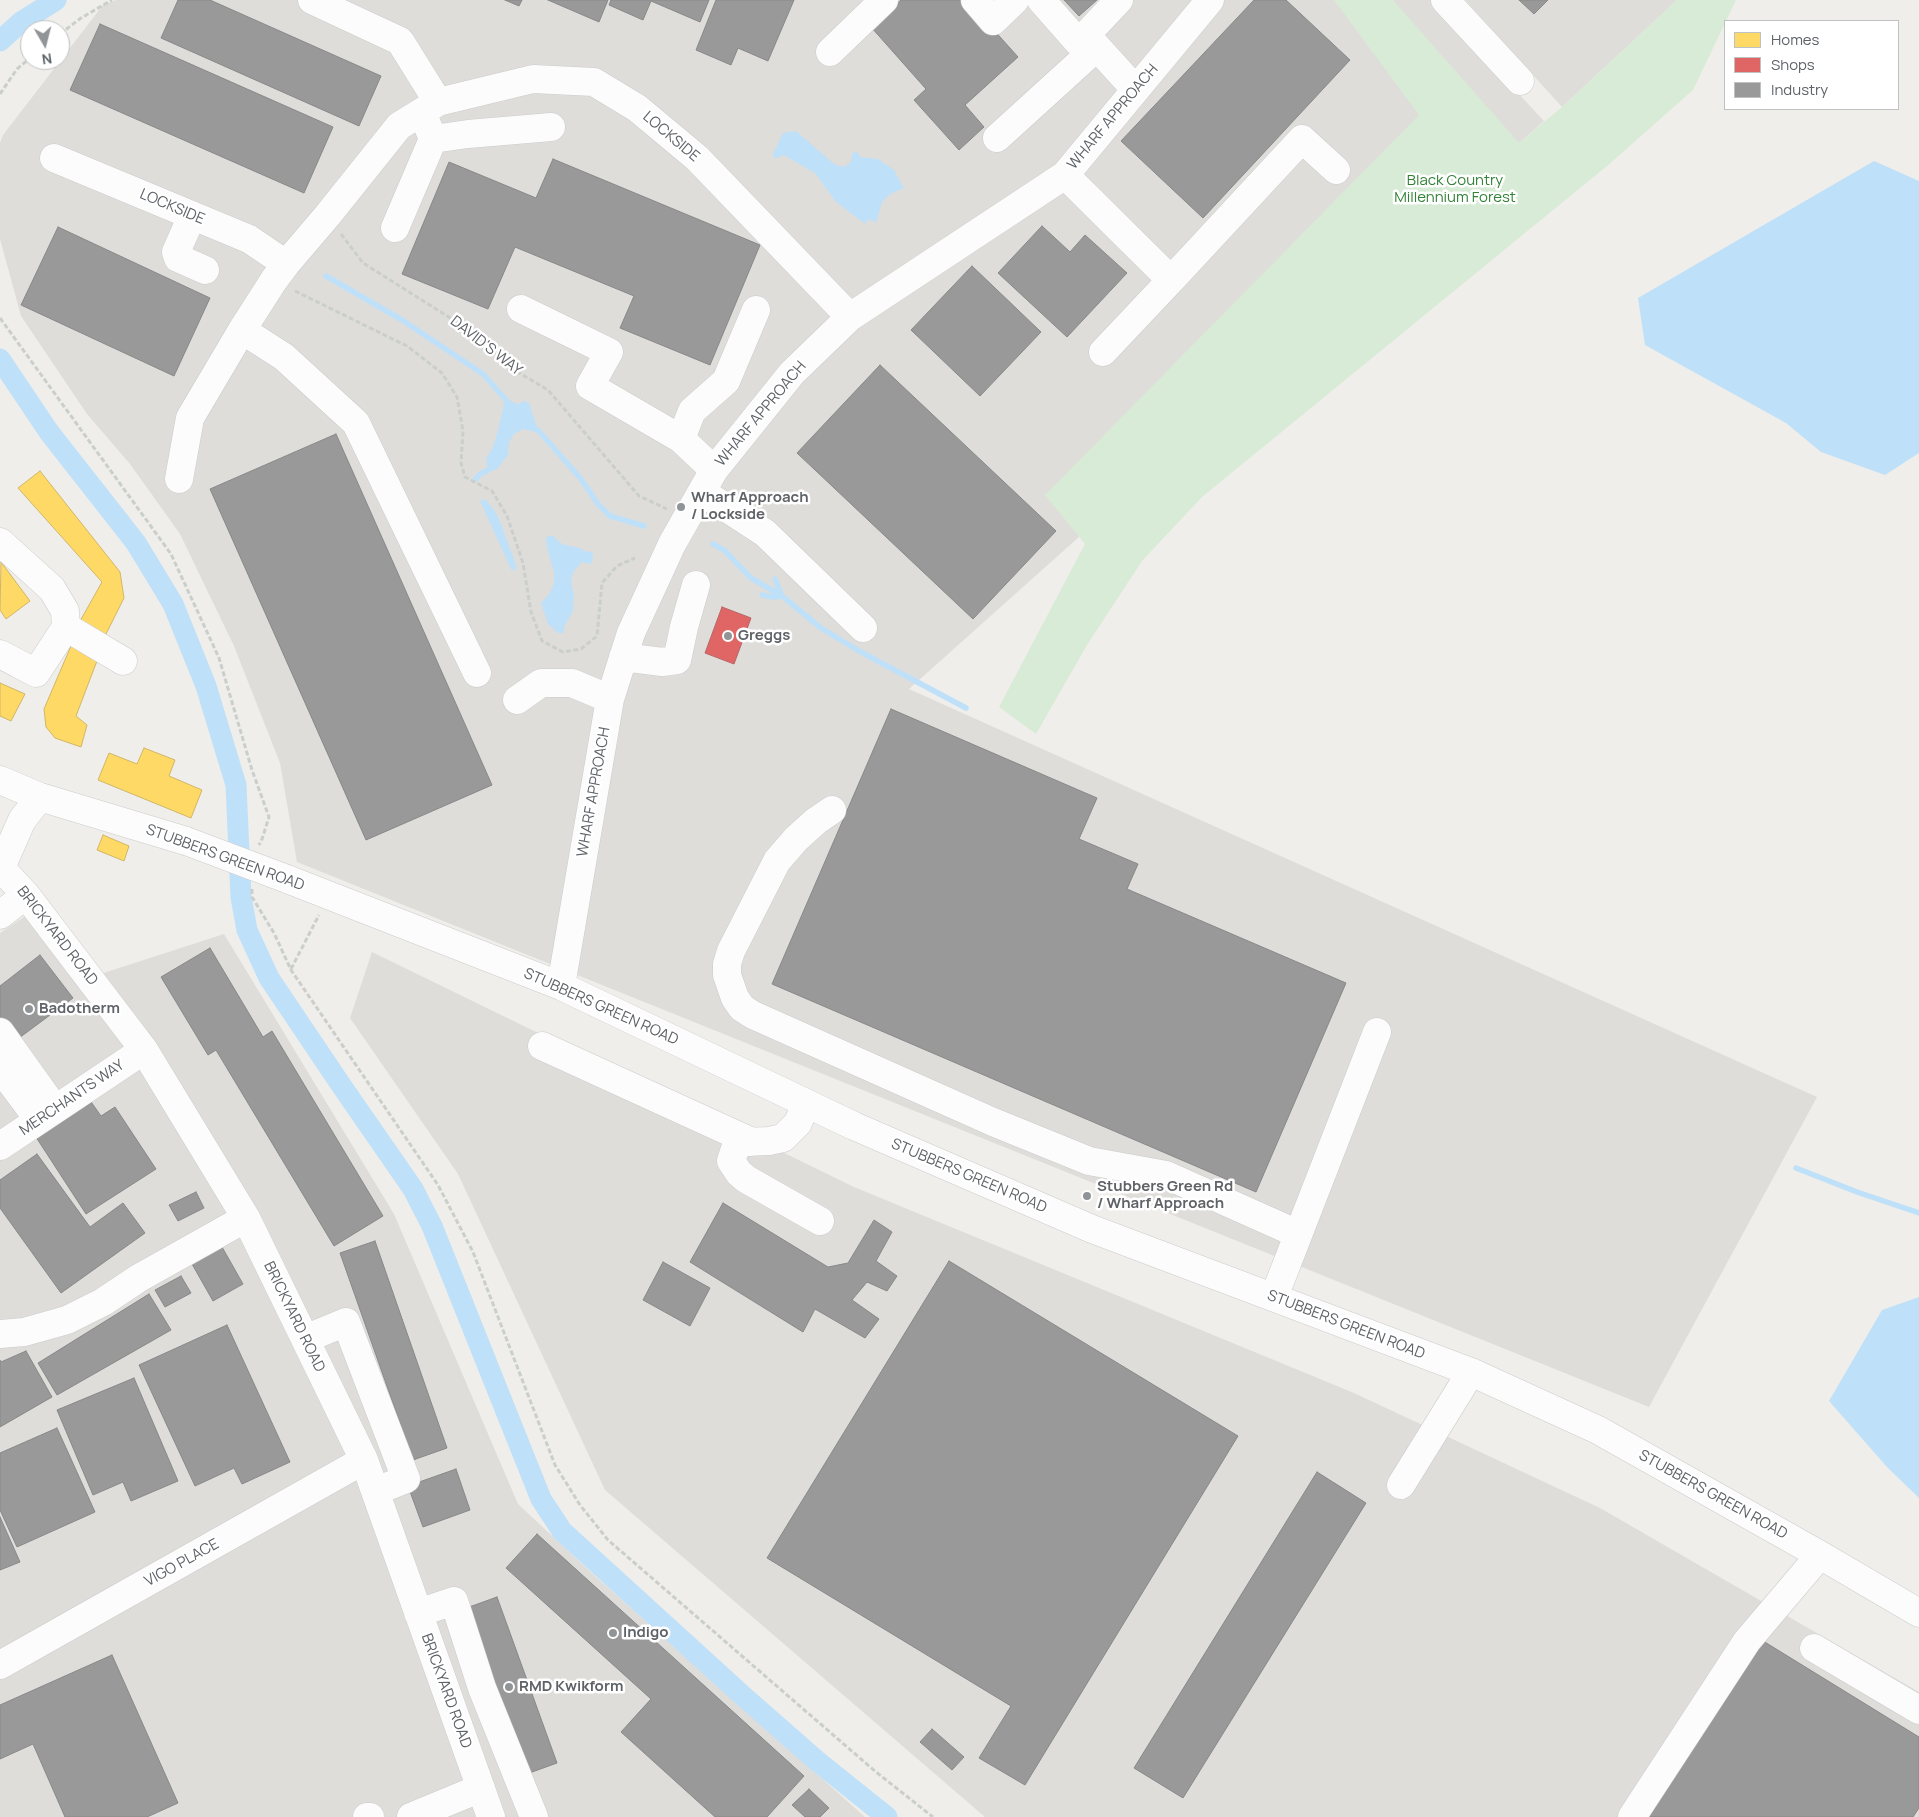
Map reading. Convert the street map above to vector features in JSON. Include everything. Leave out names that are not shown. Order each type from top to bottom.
[{"type":"street","points":[[312,0],[400,41],[430,107],[433,139],[395,228]]},
{"type":"street","points":[[830,52],[884,0]]},
{"type":"street","points":[[975,0],[993,21],[1015,0]]},
{"type":"street","points":[[1040,0],[1078,42],[1091,41]]},
{"type":"street","points":[[997,138],[1091,41],[1120,0]]},
{"type":"street","name":"WHARF APPROACH","points":[[561,986],[610,699],[631,633],[672,544],[708,481],[792,373],[850,317],[1064,174],[1210,0]]},
{"type":"street","points":[[1444,0],[1520,81]]},
{"type":"street","points":[[1091,41],[1135,89]]},
{"type":"street","name":"LOCKSIDE","points":[[179,479],[190,418],[242,330],[280,272],[399,126],[430,107],[533,79],[594,82],[637,108],[697,158],[850,317]]},
{"type":"street","points":[[433,139],[551,127]]},
{"type":"street","points":[[1103,352],[1302,139],[1336,170]]},
{"type":"street","name":"LOCKSIDE","points":[[54,158],[249,239],[280,272]]},
{"type":"street","points":[[1064,174],[1171,280]]},
{"type":"street","points":[[192,216],[176,252],[178,258],[205,270]]},
{"type":"street","points":[[521,308],[609,352],[590,386],[681,439],[708,481],[863,628]]},
{"type":"street","points":[[681,439],[692,411],[726,381],[756,310]]},
{"type":"street","points":[[242,330],[284,357],[356,423],[477,673]]},
{"type":"street","points":[[0,542],[52,589],[65,611],[66,627],[36,673],[0,654]]},
{"type":"street","points":[[623,657],[662,662],[677,660],[696,585]]},
{"type":"street","points":[[66,627],[123,661]]},
{"type":"street","points":[[517,700],[541,683],[572,683],[610,699]]},
{"type":"street","name":"STUBBERS GREEN ROAD","points":[[0,780],[40,797],[186,841],[561,986],[854,1126],[1092,1229],[1471,1372],[1598,1430],[1919,1613]]},
{"type":"street","name":"BRICKYARD ROAD","points":[[40,797],[22,820],[0,868],[26,895],[144,1050],[246,1218],[364,1460],[491,1817]]},
{"type":"street","points":[[832,810],[809,827],[778,861],[731,950],[727,964],[727,975],[735,998],[742,1008],[753,1015],[992,1122],[1089,1161],[1166,1175],[1298,1234]]},
{"type":"street","points":[[0,915],[26,895]]},
{"type":"street","points":[[0,1032],[47,1115]]},
{"type":"street","points":[[1274,1297],[1377,1032]]},
{"type":"street","points":[[542,1046],[752,1142]]},
{"type":"street","name":"MERCHANTS WAY","points":[[0,1146],[144,1050]]},
{"type":"street","points":[[0,1068],[47,1115]]},
{"type":"street","points":[[806,1103],[798,1124],[783,1138],[743,1142],[738,1145],[732,1154],[731,1161],[740,1174],[820,1221]]},
{"type":"street","points":[[0,1334],[24,1332],[67,1320],[103,1302],[139,1278],[246,1218]]},
{"type":"street","points":[[305,1339],[346,1322],[406,1479],[376,1491]]},
{"type":"street","points":[[1401,1486],[1471,1372]]},
{"type":"street","name":"VIGO PLACE","points":[[0,1665],[364,1460]]},
{"type":"street","points":[[1632,1817],[1747,1641],[1820,1555]]},
{"type":"street","points":[[418,1613],[454,1601],[482,1688],[534,1817]]},
{"type":"street","points":[[1814,1648],[1919,1710]]},
{"type":"street","points":[[411,1817],[482,1788]]},
{"type":"path","points":[[70,26],[80,18],[112,0]]},
{"type":"path","points":[[0,94],[20,66]]},
{"type":"path","name":"DAVID'S WAY","points":[[327,216],[363,263],[474,333],[511,368],[548,390],[638,496],[686,519]]},
{"type":"path","points":[[280,272],[407,346],[442,373],[457,397],[463,431],[461,463],[465,476],[492,491],[507,516],[523,564],[531,612],[542,641],[563,652],[581,649],[597,636],[602,583],[617,566],[636,558]]},
{"type":"path","points":[[0,318],[171,554],[219,658],[252,770],[269,817],[262,840],[255,851]]},
{"type":"path","points":[[252,881],[252,897],[274,933],[291,970],[438,1185],[473,1252],[555,1466],[580,1506],[608,1540],[868,1766],[933,1817]]},
{"type":"path","points":[[291,970],[329,896]]},
{"type":"shaded area","points":[[116,0],[1431,0],[1544,121],[909,689],[1817,1097],[1649,1407],[297,862],[280,763],[234,646],[180,534],[130,464],[87,414],[21,316],[0,239],[0,143],[3,135],[53,70],[70,70],[70,48],[103,5]]},
{"type":"shaded area","points":[[1465,0],[1677,0],[1562,107]]},
{"type":"shaded area","points":[[36,909],[82,980],[224,934],[394,1214],[518,1504],[595,1576],[865,1817],[0,1817],[0,933]]},
{"type":"shaded area","points":[[372,952],[854,1187],[1354,1393],[1600,1508],[1919,1692],[1919,1817],[985,1817],[605,1490],[458,1174],[350,1018]]},
{"type":"green space","name":"Black Country Millennium Forest","points":[[1334,0],[1393,0],[1519,143],[1562,107],[1677,0],[1736,0],[1726,20],[1724,20],[1724,25],[1693,90],[1607,166],[1202,497],[1142,561],[1087,645],[1036,734],[999,707],[1085,544],[1045,495],[1419,115]]},
{"type":"water","points":[[796,131],[834,164],[844,167],[851,162],[852,154],[857,151],[860,157],[878,159],[894,170],[904,188],[890,194],[882,202],[876,223],[868,219],[865,224],[835,201],[816,174],[784,155],[775,159],[773,154],[783,133]]},
{"type":"water","points":[[1874,161],[1919,181],[1919,453],[1885,475],[1821,452],[1786,423],[1645,345],[1638,298]]},
{"type":"water","points":[[503,396],[519,404],[524,401],[529,403],[537,427],[543,434],[523,429],[514,434],[509,442],[508,455],[497,469],[492,471],[488,470],[486,459],[493,447],[498,430],[504,404]]},
{"type":"water","points":[[485,499],[495,511],[501,524],[517,568],[512,571],[480,501]]},
{"type":"water","points":[[548,536],[553,536],[562,544],[583,549],[583,551],[593,552],[592,564],[582,562],[574,571],[571,580],[574,597],[573,611],[564,627],[564,633],[558,633],[548,624],[541,603],[550,593],[554,583],[554,572],[547,548],[546,539]]},
{"type":"water","points":[[1919,1297],[1919,1498],[1887,1467],[1829,1401],[1882,1310]]},
{"type":"building: Homes","points":[[40,471],[120,572],[124,598],[105,636],[79,623],[102,582],[18,488]]},
{"type":"building: Homes","points":[[1,562],[30,601],[6,619],[0,610]]},
{"type":"building: Homes","points":[[74,639],[100,653],[76,716],[87,725],[81,747],[55,738],[46,727],[44,709]]},
{"type":"building: Homes","points":[[0,683],[25,694],[11,721],[0,716]]},
{"type":"building: Homes","points":[[144,748],[175,760],[169,776],[202,790],[191,818],[98,780],[109,753],[137,764]]},
{"type":"building: Homes","points":[[103,835],[129,846],[124,861],[97,850]]},
{"type":"building: Shops","name":"Greggs","points":[[722,607],[751,618],[734,664],[705,653]]},
{"type":"building: Industry","points":[[178,0],[210,0],[381,76],[359,126],[161,38]]},
{"type":"building: Industry","points":[[505,0],[522,0],[519,6]]},
{"type":"building: Industry","points":[[548,0],[608,0],[599,22]]},
{"type":"building: Industry","points":[[611,0],[709,0],[700,22],[651,1],[643,20],[609,5]]},
{"type":"building: Industry","points":[[716,0],[794,0],[768,61],[738,48],[731,65],[696,50]]},
{"type":"building: Industry","points":[[901,0],[967,0],[1018,57],[965,105],[984,127],[959,150],[914,100],[926,89],[871,27]]},
{"type":"building: Industry","points":[[1064,0],[1097,0],[1079,16]]},
{"type":"building: Industry","points":[[1254,0],[1286,0],[1350,60],[1203,218],[1121,141]]},
{"type":"building: Industry","points":[[1519,0],[1548,0],[1534,14]]},
{"type":"building: Industry","points":[[100,24],[333,127],[304,193],[70,90]]},
{"type":"building: Industry","points":[[553,159],[760,245],[710,365],[620,328],[634,296],[515,247],[488,309],[402,274],[449,162],[536,198]]},
{"type":"building: Industry","points":[[1042,226],[1070,252],[1085,235],[1127,273],[1067,337],[998,273]]},
{"type":"building: Industry","points":[[58,227],[210,298],[174,376],[21,305]]},
{"type":"building: Industry","points":[[972,266],[1041,332],[980,396],[911,330]]},
{"type":"building: Industry","points":[[880,365],[1056,531],[973,619],[797,453]]},
{"type":"building: Industry","points":[[336,434],[492,785],[366,840],[210,489]]},
{"type":"building: Industry","points":[[891,709],[1097,798],[1079,839],[1138,864],[1127,889],[1346,983],[1256,1192],[772,984]]},
{"type":"building: Industry","points":[[210,948],[263,1037],[272,1031],[383,1216],[334,1246],[216,1050],[208,1055],[161,977]]},
{"type":"building: Industry","name":"Badotherm","points":[[40,955],[73,998],[15,1041],[0,1021],[0,986]]},
{"type":"building: Industry","points":[[89,1099],[101,1116],[115,1107],[156,1169],[86,1214],[34,1134]]},
{"type":"building: Industry","points":[[37,1154],[90,1227],[123,1203],[145,1233],[61,1293],[0,1208],[0,1180]]},
{"type":"building: Industry","points":[[196,1192],[204,1208],[178,1221],[169,1205]]},
{"type":"building: Industry","points":[[723,1203],[828,1267],[848,1263],[874,1220],[892,1232],[876,1261],[897,1276],[887,1291],[867,1282],[852,1300],[879,1319],[865,1338],[815,1309],[803,1332],[690,1262]]},
{"type":"building: Industry","points":[[375,1241],[447,1448],[413,1460],[340,1253]]},
{"type":"building: Industry","points":[[222,1247],[243,1284],[213,1301],[192,1264]]},
{"type":"building: Industry","points":[[949,1261],[1238,1436],[1025,1785],[979,1758],[1011,1706],[767,1558]]},
{"type":"building: Industry","points":[[663,1262],[710,1288],[690,1326],[643,1300]]},
{"type":"building: Industry","points":[[181,1276],[191,1293],[165,1307],[155,1290]]},
{"type":"building: Industry","points":[[149,1294],[171,1330],[57,1395],[38,1363]]},
{"type":"building: Industry","points":[[227,1325],[290,1462],[242,1484],[234,1468],[195,1486],[139,1365]]},
{"type":"building: Industry","points":[[26,1351],[52,1397],[0,1427],[0,1360],[1,1362]]},
{"type":"building: Industry","points":[[134,1378],[178,1481],[131,1501],[123,1482],[93,1495],[57,1410]]},
{"type":"building: Industry","points":[[57,1428],[95,1512],[17,1547],[0,1510],[0,1453]]},
{"type":"building: Industry","points":[[456,1469],[470,1510],[423,1527],[408,1486]]},
{"type":"building: Industry","points":[[1317,1472],[1366,1503],[1183,1798],[1134,1768]]},
{"type":"building: Industry","points":[[0,1517],[20,1562],[0,1570]]},
{"type":"building: Industry","name":"Indigo","points":[[537,1534],[804,1776],[767,1817],[715,1817],[621,1732],[651,1699],[506,1568]]},
{"type":"building: Industry","name":"RMD Kwikform","points":[[497,1597],[557,1763],[521,1776],[461,1610]]},
{"type":"building: Industry","points":[[1755,1636],[1919,1737],[1919,1808],[1913,1817],[1642,1817]]},
{"type":"building: Industry","points":[[112,1655],[178,1803],[147,1817],[65,1817],[33,1744],[0,1759],[0,1705]]},
{"type":"building: Industry","points":[[932,1729],[964,1757],[952,1770],[920,1742]]},
{"type":"building: Industry","points":[[809,1789],[829,1808],[820,1817],[805,1817],[792,1805]]},
{"type":"waterway","points":[[0,41],[21,22],[56,0]]},
{"type":"waterway","points":[[326,276],[402,320],[483,374],[508,402]]},
{"type":"waterway","points":[[0,359],[49,432],[136,543],[173,604],[206,686],[236,785],[241,897],[247,930],[269,978],[413,1189],[432,1226],[541,1499],[562,1531],[742,1695],[817,1761],[887,1817]]},
{"type":"waterway","points":[[538,430],[581,479],[598,504],[610,516],[644,526]]},
{"type":"waterway","points":[[476,479],[480,474],[488,470]]},
{"type":"waterway","points":[[713,544],[724,550],[751,578],[782,596],[821,628],[859,651],[966,708]]},
{"type":"waterway","points":[[762,595],[782,596],[775,579]]},
{"type":"waterway","points":[[1796,1168],[1857,1192],[1919,1213]]},
{"type":"place","name":"Wharf Approach / Lockside","points":[[681,507]]},
{"type":"place","name":"Greggs","points":[[728,636]]},
{"type":"place","name":"Badotherm","points":[[29,1009]]},
{"type":"place","name":"Stubbers Green Rd / Wharf Approach","points":[[1087,1196]]},
{"type":"place","name":"Indigo","points":[[613,1633]]},
{"type":"place","name":"RMD Kwikform","points":[[509,1687]]}]
